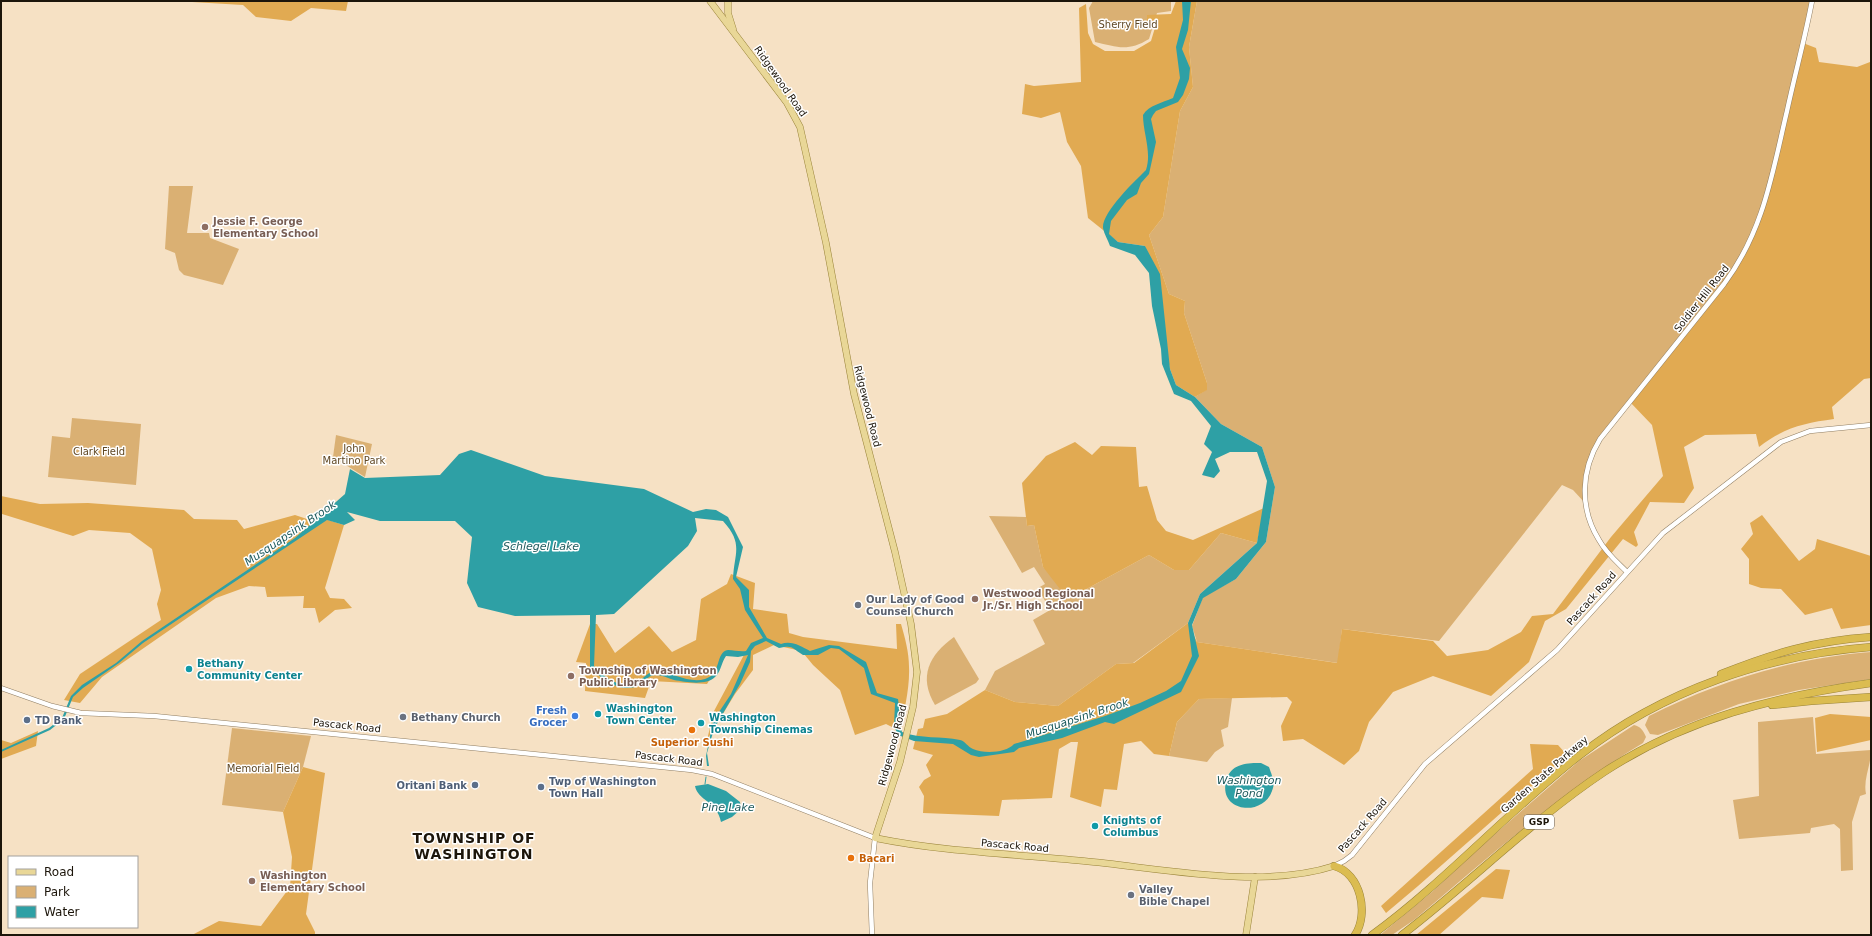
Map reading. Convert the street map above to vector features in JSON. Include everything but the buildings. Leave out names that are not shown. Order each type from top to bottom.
[{"type":"highway","points":[[1675,697],[1700,682],[1779,652],[1817,643],[1871,637]]},
{"type":"highway","name":"Garden State Parkway","points":[[1372,935],[1430,888],[1580,754],[1626,723],[1675,697],[1726,677],[1766,665],[1820,653],[1871,647]]},
{"type":"highway","name":"GSP","points":[[1402,935],[1560,805],[1593,780],[1652,744],[1715,717],[1781,698],[1871,682]]},
{"type":"highway","points":[[1715,717],[1788,703],[1871,697]]},
{"type":"highway","points":[[1854,699],[1871,702]]},
{"type":"highway","points":[[1334,866],[1348,874],[1361,898],[1362,919],[1355,935]]},
{"type":"main road","name":"Ridgewood Road","points":[[710,1],[793,112],[803,135],[854,394],[895,552],[911,624],[917,672],[914,707],[909,730],[876,838]]},
{"type":"main road","points":[[728,1],[728,13],[736,36]]},
{"type":"main road","name":"Pascack Road","points":[[876,838],[932,848],[1255,877],[1313,871],[1334,866]]},
{"type":"main road","points":[[1246,935],[1255,877]]},
{"type":"street","name":"Soldier Hill Road","points":[[1627,572],[1604,549],[1590,522],[1584,494],[1588,465],[1600,439],[1728,278],[1752,239],[1766,198],[1812,1]]},
{"type":"street","name":"Pascack Road","points":[[1334,866],[1344,861],[1356,850],[1426,764],[1557,650],[1663,533],[1782,442],[1810,431],[1871,425]]},
{"type":"street","name":"Pascack Road","points":[[1,688],[62,709],[81,713],[154,716],[701,771],[726,778],[876,838]]},
{"type":"street","points":[[872,935],[870,882],[876,838]]},
{"type":"green space","name":"Sherry Field","points":[[1093,1],[1171,1],[1171,11],[1157,13],[1149,39],[1135,46],[1116,47],[1095,42],[1089,8]]},
{"type":"green space","points":[[1197,1],[1812,1],[1766,200],[1739,263],[1600,439],[1588,465],[1585,503],[1573,490],[1562,485],[1439,641],[1342,629],[1338,663],[1197,642],[1192,626],[1203,597],[1236,579],[1266,542],[1275,487],[1262,447],[1221,424],[1195,397],[1206,390],[1207,383],[1184,313],[1185,301],[1169,294],[1149,235],[1163,217],[1180,111],[1193,87],[1189,47]]},
{"type":"green space","points":[[169,186],[193,186],[187,233],[209,233],[210,238],[239,249],[223,285],[184,275],[179,270],[175,253],[165,249]]},
{"type":"green space","name":"Clark Field","points":[[72,418],[141,424],[136,485],[48,477],[52,436],[70,438]]},
{"type":"green space","name":"John Martino Park","points":[[336,435],[372,444],[365,477],[333,457]]},
{"type":"green space","points":[[989,516],[1026,517],[1027,526],[1034,525],[1043,567],[1081,592],[1149,555],[1174,570],[1189,570],[1221,533],[1257,543],[1200,594],[1188,623],[1133,663],[1116,664],[1058,706],[1015,702],[985,690],[995,671],[1045,644],[1033,620],[1050,610],[1038,588],[1045,584],[1034,567],[1022,573]]},
{"type":"green space","points":[[954,637],[979,679],[976,683],[935,705],[927,685],[929,667],[938,651]]},
{"type":"green space","points":[[1871,652],[1871,679],[1799,690],[1739,704],[1658,735],[1650,734],[1645,725],[1649,716],[1675,703],[1729,682],[1757,673],[1813,660]]},
{"type":"green space","points":[[1232,698],[1228,727],[1221,730],[1224,746],[1215,752],[1207,762],[1169,756],[1177,722],[1199,699]]},
{"type":"green space","points":[[1813,717],[1816,754],[1871,750],[1866,778],[1866,794],[1860,796],[1852,822],[1853,870],[1841,871],[1840,829],[1834,824],[1811,828],[1810,833],[1739,839],[1733,800],[1759,796],[1758,722]]},
{"type":"green space","points":[[1634,725],[1643,731],[1646,737],[1643,743],[1612,762],[1525,827],[1414,920],[1392,935],[1380,935],[1432,892],[1487,841],[1579,761]]},
{"type":"green space","name":"Memorial Field","points":[[232,728],[311,736],[303,767],[283,812],[222,805]]},
{"type":"shaded area","points":[[175,1],[348,1],[346,11],[311,8],[291,21],[256,17],[243,5]]},
{"type":"shaded area","points":[[1176,1],[1197,1],[1189,47],[1193,87],[1180,111],[1163,217],[1149,235],[1169,294],[1185,301],[1184,313],[1207,383],[1207,390],[1195,397],[1176,385],[1170,369],[1145,246],[1118,242],[1088,218],[1081,166],[1067,142],[1060,112],[1041,118],[1022,114],[1025,84],[1034,86],[1081,82],[1079,8],[1086,4],[1088,33],[1093,44],[1105,51],[1134,51],[1151,41],[1157,21],[1147,21],[1147,15],[1171,14]]},
{"type":"shaded area","points":[[1803,43],[1816,48],[1819,62],[1857,67],[1870,62],[1871,59],[1871,378],[1864,379],[1832,407],[1834,419],[1794,427],[1777,435],[1759,447],[1756,434],[1705,435],[1684,447],[1694,488],[1684,503],[1650,502],[1634,532],[1638,545],[1636,547],[1623,539],[1566,609],[1545,621],[1529,662],[1491,696],[1433,676],[1393,692],[1369,722],[1359,751],[1344,765],[1303,739],[1283,741],[1281,726],[1292,702],[1287,697],[1199,699],[1177,722],[1169,756],[1154,754],[1141,741],[1124,744],[1117,790],[1104,789],[1101,807],[1070,797],[1078,742],[1071,742],[1059,749],[1052,798],[1002,800],[999,816],[923,813],[924,796],[919,787],[924,780],[931,776],[926,765],[933,755],[913,749],[918,729],[923,728],[925,719],[947,714],[985,690],[1015,702],[1058,706],[1116,664],[1134,663],[1188,623],[1197,642],[1337,663],[1342,629],[1433,641],[1447,656],[1488,650],[1521,632],[1532,616],[1553,614],[1611,537],[1663,476],[1652,425],[1630,402],[1724,284],[1758,225]]},
{"type":"shaded area","points":[[1075,442],[1092,455],[1101,446],[1136,447],[1139,487],[1147,486],[1157,520],[1166,531],[1193,540],[1264,508],[1257,543],[1221,533],[1189,570],[1174,570],[1149,555],[1081,592],[1063,593],[1043,567],[1034,525],[1027,526],[1022,483],[1046,456]]},
{"type":"shaded area","points":[[1,496],[40,504],[88,503],[184,510],[194,519],[237,520],[244,529],[295,515],[313,521],[328,520],[344,525],[325,588],[330,598],[344,599],[352,608],[335,610],[319,623],[315,608],[303,608],[304,596],[267,597],[265,587],[249,586],[216,598],[102,677],[80,703],[64,700],[80,674],[161,620],[157,604],[161,590],[152,549],[130,533],[89,530],[73,536],[2,514],[1,515]]},
{"type":"shaded area","points":[[1762,515],[1799,561],[1815,549],[1817,539],[1871,556],[1871,625],[1841,629],[1832,608],[1805,615],[1781,589],[1761,588],[1749,584],[1749,559],[1741,549],[1753,534],[1750,523]]},
{"type":"shaded area","points":[[731,574],[755,583],[753,609],[787,614],[789,633],[803,637],[897,649],[896,624],[901,624],[908,650],[909,683],[899,732],[886,724],[855,735],[840,690],[813,665],[804,654],[797,650],[774,645],[753,655],[753,670],[735,694],[707,740],[714,711],[745,653],[726,654],[707,684],[651,681],[645,698],[585,691],[586,663],[576,662],[590,624],[597,624],[615,653],[649,626],[672,652],[696,640],[701,599],[727,584]]},
{"type":"shaded area","points":[[1830,714],[1871,717],[1871,740],[1817,752],[1815,718]]},
{"type":"shaded area","points":[[38,731],[36,746],[1,759],[1,740],[11,743]]},
{"type":"shaded area","points":[[1530,744],[1558,745],[1567,755],[1386,913],[1381,906],[1533,769]]},
{"type":"shaded area","points":[[303,767],[325,773],[306,914],[315,935],[192,935],[219,921],[261,926],[290,887],[292,857],[283,812]]},
{"type":"shaded area","points":[[1496,869],[1510,870],[1503,899],[1482,897],[1439,935],[1416,935]]},
{"type":"water","name":"Schlegel Lake","points":[[1182,1],[1191,1],[1188,30],[1182,49],[1190,68],[1189,79],[1183,95],[1178,102],[1156,111],[1153,115],[1151,119],[1156,142],[1149,174],[1141,183],[1137,194],[1127,200],[1111,221],[1109,234],[1118,242],[1145,246],[1160,274],[1170,369],[1176,385],[1195,397],[1221,424],[1262,447],[1275,487],[1266,542],[1236,579],[1203,598],[1192,625],[1199,656],[1181,692],[1114,724],[1105,722],[1062,738],[1019,748],[1014,752],[979,757],[971,755],[953,744],[914,741],[898,735],[894,726],[895,703],[871,694],[864,668],[839,649],[831,648],[818,655],[803,655],[792,648],[779,648],[766,641],[755,646],[751,651],[750,662],[740,684],[714,729],[707,753],[709,766],[707,766],[706,756],[713,721],[731,694],[748,655],[738,657],[726,656],[717,675],[706,682],[684,682],[654,675],[634,687],[620,687],[606,681],[590,667],[590,615],[515,616],[478,607],[467,583],[472,537],[455,521],[380,521],[347,512],[355,520],[344,525],[327,520],[143,643],[119,663],[83,688],[73,697],[64,719],[50,730],[1,752],[1,750],[49,728],[62,718],[71,696],[82,685],[116,663],[142,641],[295,538],[345,494],[350,469],[365,478],[440,475],[459,454],[471,450],[545,476],[644,489],[693,512],[706,509],[716,510],[728,517],[743,547],[736,577],[749,590],[749,607],[767,638],[781,644],[796,644],[810,651],[829,645],[839,646],[866,662],[877,693],[898,699],[902,732],[916,736],[960,740],[978,751],[995,752],[1006,749],[1014,744],[1105,716],[1140,703],[1166,691],[1181,681],[1192,656],[1188,623],[1200,594],[1257,543],[1267,481],[1257,452],[1230,452],[1215,459],[1220,471],[1214,478],[1202,475],[1212,452],[1204,444],[1211,426],[1191,401],[1174,394],[1162,364],[1161,349],[1152,306],[1149,273],[1135,255],[1110,246],[1103,228],[1104,221],[1113,206],[1146,170],[1148,163],[1148,149],[1143,115],[1152,107],[1173,98],[1180,78],[1176,47],[1183,20]],"holes":[[[695,518],[723,521],[730,529],[736,543],[733,579],[740,589],[745,610],[763,638],[751,643],[746,651],[728,650],[724,652],[721,655],[714,673],[705,679],[693,680],[654,671],[639,681],[626,685],[614,682],[603,675],[594,666],[596,615],[614,614],[688,546],[697,531]]]},
{"type":"water","name":"Washington Pond","points":[[1261,763],[1269,767],[1273,780],[1273,788],[1268,798],[1261,804],[1252,807],[1242,807],[1234,804],[1228,798],[1225,789],[1227,778],[1230,773],[1233,769],[1241,765]]},
{"type":"water","name":"Pine Lake","points":[[708,784],[726,791],[740,802],[741,809],[732,817],[721,822],[716,810],[700,795],[695,786]]},
{"type":"waterway","points":[[705,784],[706,777]]},
{"type":"place","name":"Jessie F. George Elementary School","points":[[205,227]]},
{"type":"place","name":"Westwood Regional Jr./Sr. High School","points":[[975,599]]},
{"type":"place","name":"Our Lady of Good Counsel Church","points":[[858,605]]},
{"type":"place","name":"Bethany Community Center","points":[[189,669]]},
{"type":"place","name":"Township of Washington Public Library","points":[[571,676]]},
{"type":"place","name":"Washington Town Center","points":[[598,714]]},
{"type":"place","name":"Fresh Grocer","points":[[575,716]]},
{"type":"place","name":"Bethany Church","points":[[403,717]]},
{"type":"place","name":"TD Bank","points":[[27,720]]},
{"type":"place","name":"Washington Township Cinemas","points":[[701,723]]},
{"type":"place","name":"Superior Sushi","points":[[692,730]]},
{"type":"place","name":"Oritani Bank","points":[[475,785]]},
{"type":"place","name":"Twp of Washington Town Hall","points":[[541,787]]},
{"type":"place","name":"Knights of Columbus","points":[[1095,826]]},
{"type":"place","name":"Bacari","points":[[851,858]]},
{"type":"place","name":"Washington Elementary School","points":[[252,881]]},
{"type":"place","name":"Valley Bible Chapel","points":[[1131,895]]},
{"type":"district","name":"TOWNSHIP OF WASHINGTON","points":[[474,846]]},
{"type":"water label","name":"Musquapsink Brook","points":[[290,533]]},
{"type":"water label","name":"Musquapsink Brook","points":[[1077,718]]}]
